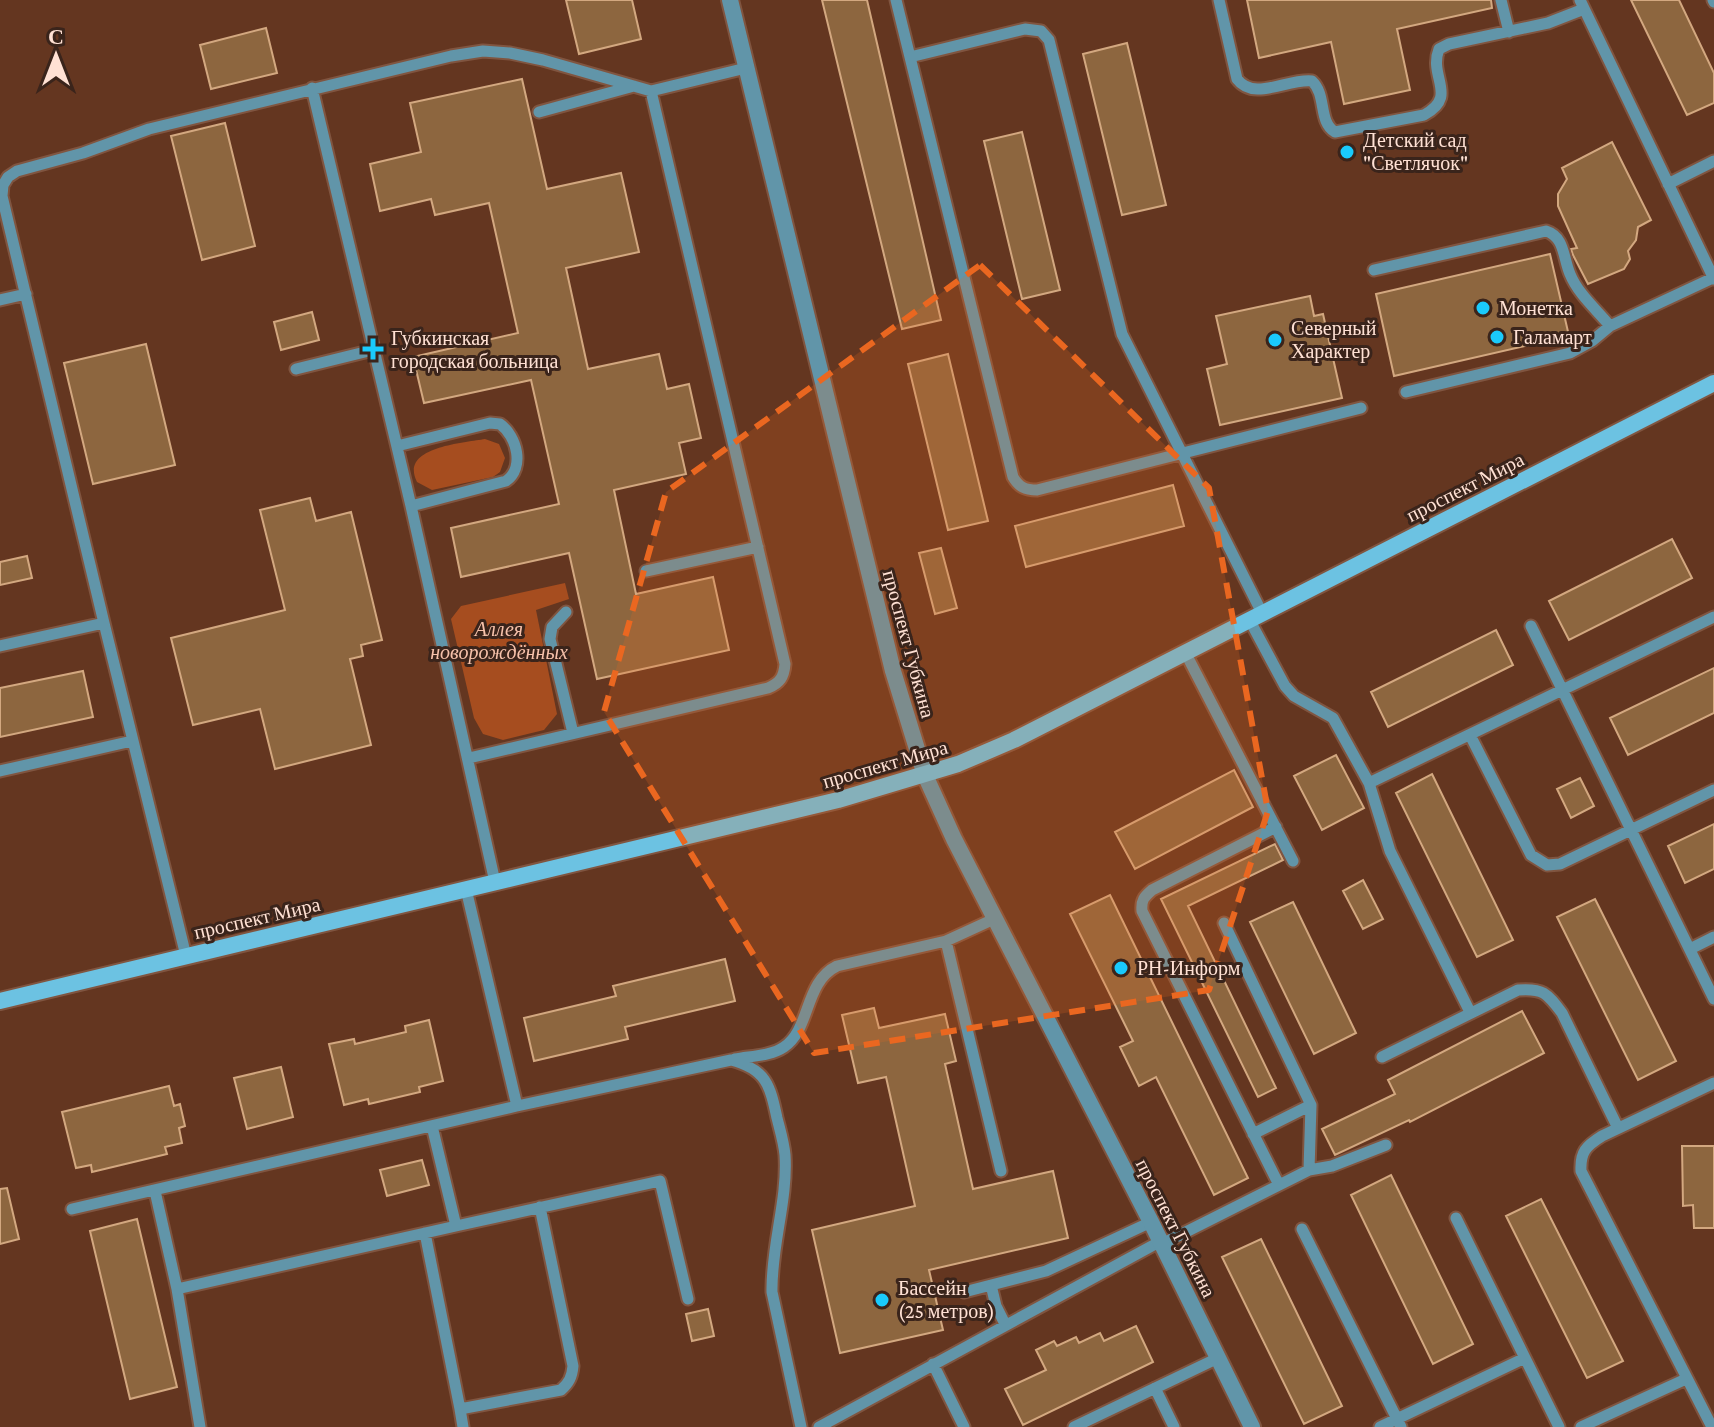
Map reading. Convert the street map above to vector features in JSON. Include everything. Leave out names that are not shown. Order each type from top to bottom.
[{"type":"main road","name":"проспект Мира","points":[[0,1001],[838,800],[925,775],[1002,746],[1714,383]]},
{"type":"street","name":"проспект Губкина","points":[[730,0],[893,671],[925,775],[994,919],[1162,1242],[1252,1427]]},
{"type":"lane","points":[[896,0],[1009,462],[1018,485],[1026,490],[1037,490],[1361,408]]},
{"type":"lane","points":[[1219,0],[1237,79],[1242,86],[1259,89],[1302,80],[1312,81],[1320,91],[1327,124],[1335,132],[1424,115],[1441,102],[1436,62],[1439,49],[1449,44],[1548,23],[1582,4],[1714,279],[1610,326],[1570,353],[1406,392]]},
{"type":"lane","points":[[1501,0],[1509,32]]},
{"type":"lane","points":[[910,57],[1025,29],[1041,31],[1049,40],[1116,318],[1181,453],[1285,686],[1294,696],[1333,718],[1369,783],[1390,851],[1470,1012]]},
{"type":"lane","points":[[186,956],[2,196],[8,177],[17,171],[83,153],[149,129],[312,88],[483,51],[543,60],[651,91],[746,68]]},
{"type":"lane","points":[[539,112],[635,86]]},
{"type":"lane","points":[[312,88],[411,506],[495,882]]},
{"type":"lane","points":[[469,758],[778,683],[784,673],[785,664],[651,91]]},
{"type":"lane","points":[[1668,184],[1714,161]]},
{"type":"lane","points":[[1374,270],[1546,231],[1559,240],[1570,276],[1610,326]]},
{"type":"lane","points":[[0,300],[26,294]]},
{"type":"lane","points":[[296,369],[373,350]]},
{"type":"lane","points":[[397,446],[490,423],[500,424],[511,435],[518,462],[513,476],[506,481],[411,506]]},
{"type":"lane","points":[[646,571],[758,547]]},
{"type":"lane","points":[[566,612],[552,627],[550,639],[573,733]]},
{"type":"lane","points":[[1369,783],[1714,617]]},
{"type":"lane","points":[[0,646],[104,623]]},
{"type":"lane","points":[[1531,626],[1714,999]]},
{"type":"lane","points":[[1185,652],[1293,861]]},
{"type":"lane","points":[[1470,735],[1531,855],[1547,865],[1560,864],[1714,790]]},
{"type":"lane","points":[[0,771],[132,741]]},
{"type":"lane","points":[[1276,827],[1152,890],[1141,903],[1142,911],[1279,1185]]},
{"type":"lane","points":[[466,889],[517,1106]]},
{"type":"lane","points":[[72,1209],[517,1106],[777,1051],[793,1039],[819,981],[827,971],[837,966],[946,941],[994,919]]},
{"type":"lane","points":[[1224,923],[1311,1105],[1309,1170]]},
{"type":"lane","points":[[1690,949],[1714,937]]},
{"type":"lane","points":[[946,941],[1001,1171]]},
{"type":"lane","points":[[1382,1057],[1518,990],[1536,989],[1550,997],[1562,1013],[1618,1128]]},
{"type":"lane","points":[[731,1060],[751,1065],[764,1077],[772,1095],[785,1154],[772,1292],[801,1427]]},
{"type":"lane","points":[[1711,1423],[1581,1171],[1580,1157],[1587,1146],[1618,1128],[1714,1083]]},
{"type":"lane","points":[[1253,1134],[1311,1105]]},
{"type":"lane","points":[[432,1126],[456,1226]]},
{"type":"lane","points":[[819,1427],[1162,1242],[1309,1170],[1332,1166],[1386,1145]]},
{"type":"lane","points":[[177,1289],[660,1181],[688,1299]]},
{"type":"lane","points":[[155,1191],[177,1289],[200,1427]]},
{"type":"lane","points":[[460,1409],[561,1390],[572,1375],[573,1366],[540,1207]]},
{"type":"lane","points":[[1456,1218],[1559,1427]]},
{"type":"lane","points":[[964,1292],[1046,1271],[1151,1222]]},
{"type":"lane","points":[[1302,1229],[1399,1423]]},
{"type":"lane","points":[[425,1233],[463,1427]]},
{"type":"lane","points":[[991,1285],[1005,1324]]},
{"type":"lane","points":[[1074,1427],[1218,1358]]},
{"type":"lane","points":[[1380,1427],[1399,1423],[1525,1358]]},
{"type":"lane","points":[[933,1364],[964,1427]]},
{"type":"lane","points":[[1581,1427],[1686,1379]]},
{"type":"lane","points":[[1155,1388],[1174,1427]]},
{"type":"highlighted area","points":[[980,265],[1209,488],[1268,811],[1209,990],[814,1053],[604,712],[666,492]]},
{"type":"green space","points":[[485,439],[499,444],[505,458],[500,472],[493,477],[432,490],[417,482],[414,470],[417,461],[425,454],[449,445]]},
{"type":"green space","name":"Аллея новорождённых","points":[[565,583],[569,599],[536,610],[557,714],[544,730],[503,740],[483,734],[474,718],[451,619],[461,606]]},
{"type":"building","points":[[566,0],[632,0],[641,39],[579,54]]},
{"type":"building","points":[[822,0],[867,0],[941,320],[902,329]]},
{"type":"building","points":[[1247,0],[1491,0],[1492,8],[1397,29],[1410,90],[1344,104],[1331,42],[1259,58]]},
{"type":"building","points":[[1631,0],[1679,0],[1714,73],[1714,103],[1687,115]]},
{"type":"building","points":[[266,28],[277,73],[211,89],[200,45]]},
{"type":"building","points":[[1127,43],[1166,205],[1122,215],[1083,54]]},
{"type":"building","points":[[522,79],[547,189],[621,173],[639,252],[566,268],[588,369],[659,354],[667,389],[689,384],[701,438],[679,443],[686,474],[614,490],[636,594],[713,577],[729,650],[597,679],[569,553],[461,577],[451,528],[559,504],[531,380],[424,403],[413,357],[518,333],[489,203],[435,215],[431,199],[380,211],[370,164],[421,152],[410,103]]},
{"type":"building","points":[[225,123],[255,246],[202,260],[171,136]]},
{"type":"building","points":[[1022,132],[1060,290],[1022,299],[984,141]]},
{"type":"building","points":[[1612,142],[1651,220],[1638,227],[1636,240],[1628,251],[1630,259],[1624,269],[1588,284],[1573,255],[1571,249],[1577,248],[1558,206],[1558,194],[1567,179],[1562,168]]},
{"type":"building","points":[[1550,254],[1569,336],[1394,376],[1376,294]]},
{"type":"building","name":"Северный Характер","points":[[1310,296],[1314,316],[1323,314],[1342,398],[1220,425],[1207,369],[1227,364],[1216,316]]},
{"type":"building","points":[[312,312],[319,340],[281,350],[274,322]]},
{"type":"building","points":[[146,344],[175,465],[93,484],[64,363]]},
{"type":"building","points":[[948,354],[988,521],[948,530],[908,364]]},
{"type":"building","points":[[1173,485],[1184,526],[1026,567],[1015,526]]},
{"type":"building","points":[[310,498],[316,521],[351,512],[382,640],[361,645],[363,656],[350,659],[371,745],[275,769],[260,709],[193,725],[171,638],[285,610],[260,510]]},
{"type":"building","points":[[1672,539],[1692,578],[1569,640],[1549,601]]},
{"type":"building","points":[[941,548],[957,608],[935,614],[919,553]]},
{"type":"building","points":[[27,556],[32,578],[0,585],[0,562]]},
{"type":"building","points":[[1496,630],[1513,665],[1388,727],[1371,692]]},
{"type":"building","points":[[1714,668],[1714,713],[1628,755],[1610,718]]},
{"type":"building","points":[[83,671],[93,717],[0,737],[0,688]]},
{"type":"building","points":[[1336,755],[1364,808],[1322,830],[1294,776]]},
{"type":"building","points":[[1234,770],[1253,807],[1135,869],[1115,832]]},
{"type":"building","points":[[1432,774],[1513,940],[1477,957],[1396,793]]},
{"type":"building","points":[[1580,778],[1594,806],[1571,818],[1557,789]]},
{"type":"building","points":[[1714,824],[1714,869],[1685,883],[1668,846]]},
{"type":"building","points":[[1275,844],[1283,860],[1188,906],[1276,1088],[1258,1097],[1161,899]]},
{"type":"building","points":[[1363,880],[1383,919],[1363,929],[1343,891]]},
{"type":"building","points":[[1110,895],[1248,1178],[1214,1195],[1156,1077],[1139,1086],[1120,1047],[1133,1041],[1070,914]]},
{"type":"building","points":[[1595,899],[1676,1061],[1638,1080],[1557,917]]},
{"type":"building","points":[[1293,902],[1356,1033],[1314,1054],[1250,922]]},
{"type":"building","points":[[725,959],[735,1001],[625,1027],[628,1039],[534,1061],[524,1018],[616,996],[613,986]]},
{"type":"building","points":[[874,1008],[879,1028],[945,1014],[956,1061],[945,1064],[973,1189],[1053,1171],[1068,1238],[929,1270],[943,1330],[840,1353],[812,1230],[915,1206],[886,1077],[858,1083],[842,1015]]},
{"type":"building","points":[[1522,1011],[1544,1053],[1410,1122],[1335,1155],[1322,1129],[1395,1094],[1388,1080]]},
{"type":"building","points":[[429,1020],[443,1081],[419,1087],[420,1092],[369,1104],[368,1099],[344,1105],[329,1044],[354,1039],[355,1044],[406,1032],[405,1026]]},
{"type":"building","points":[[281,1067],[293,1117],[247,1129],[234,1078]]},
{"type":"building","points":[[169,1086],[174,1106],[180,1104],[185,1126],[179,1128],[182,1143],[165,1147],[167,1154],[92,1172],[91,1165],[76,1168],[62,1112]]},
{"type":"building","points":[[1682,1146],[1714,1146],[1714,1228],[1694,1228],[1693,1205],[1683,1206]]},
{"type":"building","points":[[422,1160],[429,1185],[387,1196],[380,1170]]},
{"type":"building","points":[[1391,1175],[1473,1344],[1433,1364],[1351,1195]]},
{"type":"building","points":[[7,1188],[19,1239],[0,1244],[0,1189]]},
{"type":"building","points":[[1541,1199],[1623,1361],[1587,1378],[1506,1216]]},
{"type":"building","points":[[137,1219],[177,1387],[130,1399],[90,1231]]},
{"type":"building","points":[[1261,1239],[1342,1406],[1304,1424],[1222,1257]]},
{"type":"building","points":[[708,1309],[714,1336],[692,1341],[686,1314]]},
{"type":"building","points":[[1136,1326],[1153,1362],[1023,1425],[1005,1389],[1046,1370],[1036,1350],[1054,1341],[1057,1346],[1076,1337],[1079,1343],[1100,1333],[1104,1341]]},
{"type":"place","name":"Детский сад \"Светлячок\"","points":[[1347,152]]},
{"type":"place","name":"Монетка","points":[[1483,308]]},
{"type":"place","name":"Галамарт","points":[[1497,337]]},
{"type":"place","name":"Северный Характер","points":[[1275,340]]},
{"type":"place","name":"Губкинская городская больница","points":[[373,349]]},
{"type":"place","name":"РН-Информ","points":[[1121,968]]},
{"type":"place","name":"Бассейн (25 метров)","points":[[882,1300]]}]
